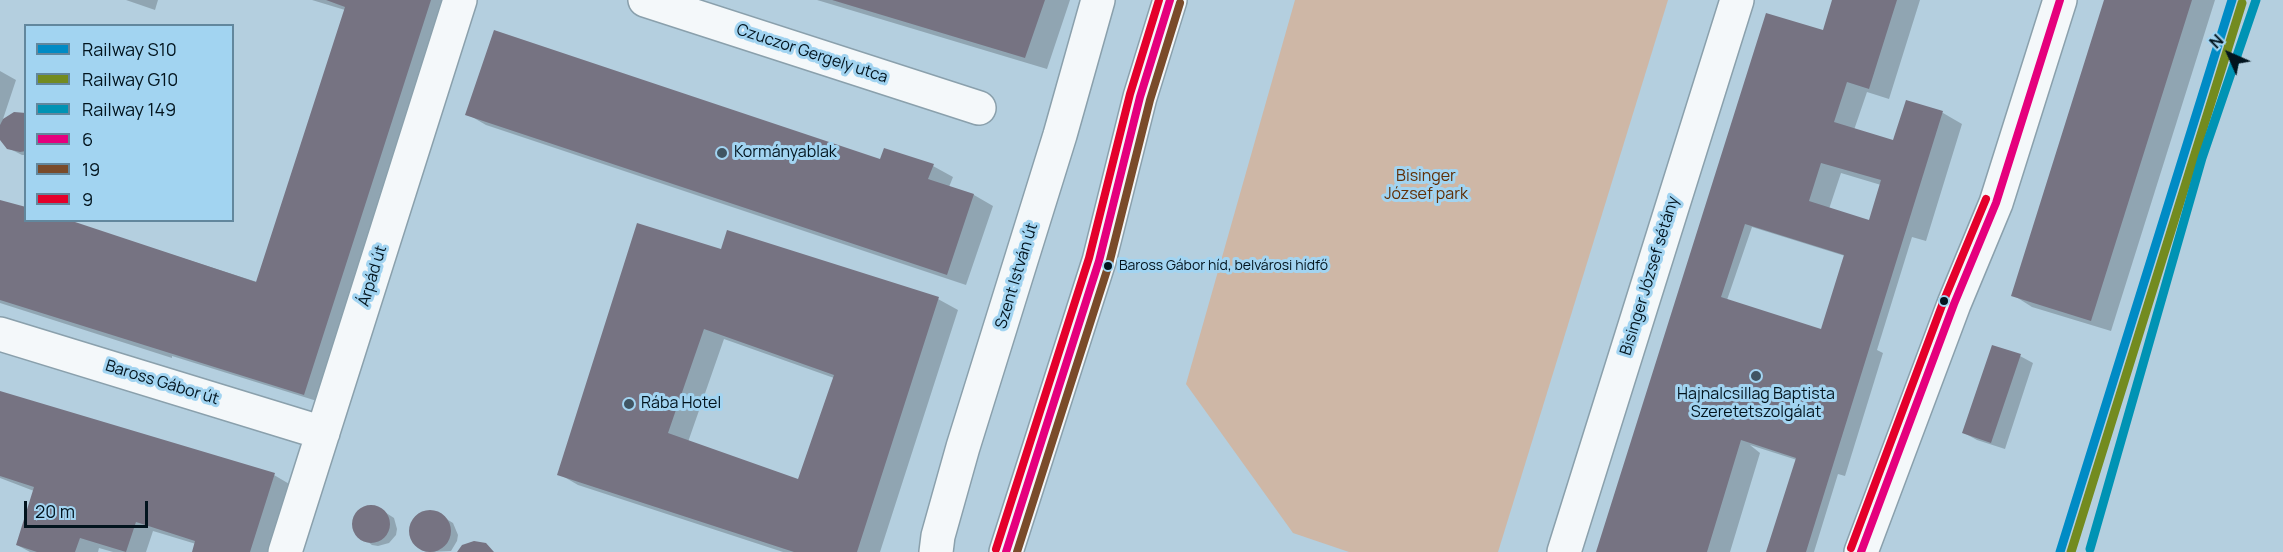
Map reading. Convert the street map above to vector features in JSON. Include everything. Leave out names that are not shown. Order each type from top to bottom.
[{"type":"street","name":"Árpád út","points":[[285,552],[460,0]]},
{"type":"street","name":"Czuczor Gergely utca","points":[[645,0],[979,108]]},
{"type":"street","name":"Szent István út","points":[[936,552],[938,536],[963,447],[1060,135],[1098,0]]},
{"type":"street","points":[[1006,552],[1099,261],[1140,97],[1170,0]]},
{"type":"street","name":"Bisinger József sétány","points":[[1564,552],[1737,0]]},
{"type":"street","points":[[1861,552],[1954,304],[1996,203],[2060,0]]},
{"type":"street","name":"Baross Gábor út","points":[[0,334],[323,433]]},
{"type":"green space","name":"Bisinger József park","points":[[1295,0],[1668,0],[1498,552],[1349,552],[1293,533],[1186,384]]},
{"type":"building","points":[[326,0],[431,0],[304,395],[0,300],[0,200],[24,206],[24,222],[75,222],[256,282],[345,7]]},
{"type":"building","points":[[832,0],[1045,0],[1025,58]]},
{"type":"building","points":[[1832,0],[1897,0],[1869,89],[1847,82],[1834,122],[1893,140],[1906,100],[1943,111],[1806,552],[1766,552],[1796,458],[1741,440],[1707,552],[1596,552],[1766,13],[1823,30]],"holes":[[[1821,163],[1881,180],[1869,220],[1809,201]],[[1745,224],[1844,255],[1821,329],[1721,297]]]},
{"type":"building","points":[[2104,0],[2192,0],[2091,321],[2011,296]]},
{"type":"building","name":"Kormányablak","points":[[494,30],[880,159],[884,148],[934,164],[928,179],[974,194],[947,275],[465,115]]},
{"type":"building","points":[[14,112],[24,113],[24,151],[7,149],[0,140],[0,125],[3,119]]},
{"type":"building","name":"Rába Hotel","points":[[637,223],[721,249],[727,230],[939,297],[857,552],[794,552],[557,475]],"holes":[[[704,329],[834,375],[798,479],[668,433]]]},
{"type":"building","points":[[1992,345],[2021,354],[1991,443],[1962,433]]},
{"type":"building","points":[[0,391],[275,473],[250,552],[192,552],[195,541],[136,522],[126,552],[80,538],[75,552],[37,552],[16,545],[34,487],[0,476]]},
{"type":"building","points":[[371,505],[385,510],[390,524],[385,538],[371,543],[357,538],[352,524],[357,510]]},
{"type":"building","points":[[430,510],[445,516],[451,531],[445,546],[430,552],[415,546],[409,531],[415,516]]},
{"type":"building","points":[[474,541],[486,543],[494,552],[457,552],[462,545]]},
{"type":"rail line","name":"S10","points":[[2060,552],[2232,0]]},
{"type":"rail line","name":"149","points":[[2090,549],[2202,158],[2256,0]]},
{"type":"rail line","name":"G10","points":[[2071,552],[2242,3]]},
{"type":"transit line","name":"9","points":[[996,549],[1089,258],[1130,94],[1159,0]]},
{"type":"transit line","name":"6","points":[[1006,552],[1099,261],[1140,97],[1170,0]]},
{"type":"transit line","name":"6","points":[[1861,552],[1954,304],[1996,203],[2060,0]]},
{"type":"transit line","name":"19","points":[[1017,552],[1109,264],[1150,100],[1180,3]]},
{"type":"transit line","name":"9","points":[[1851,548],[1944,300],[1986,199]]},
{"type":"place","name":"Kormányablak","points":[[722,153]]},
{"type":"place","name":"Baross Gábor híd, belvárosi hídfő","points":[[1108,266]]},
{"type":"place","name":"Hajnalcsillag Baptista Szeretetszolgálat","points":[[1756,376]]},
{"type":"place","name":"Rába Hotel","points":[[629,404]]}]
